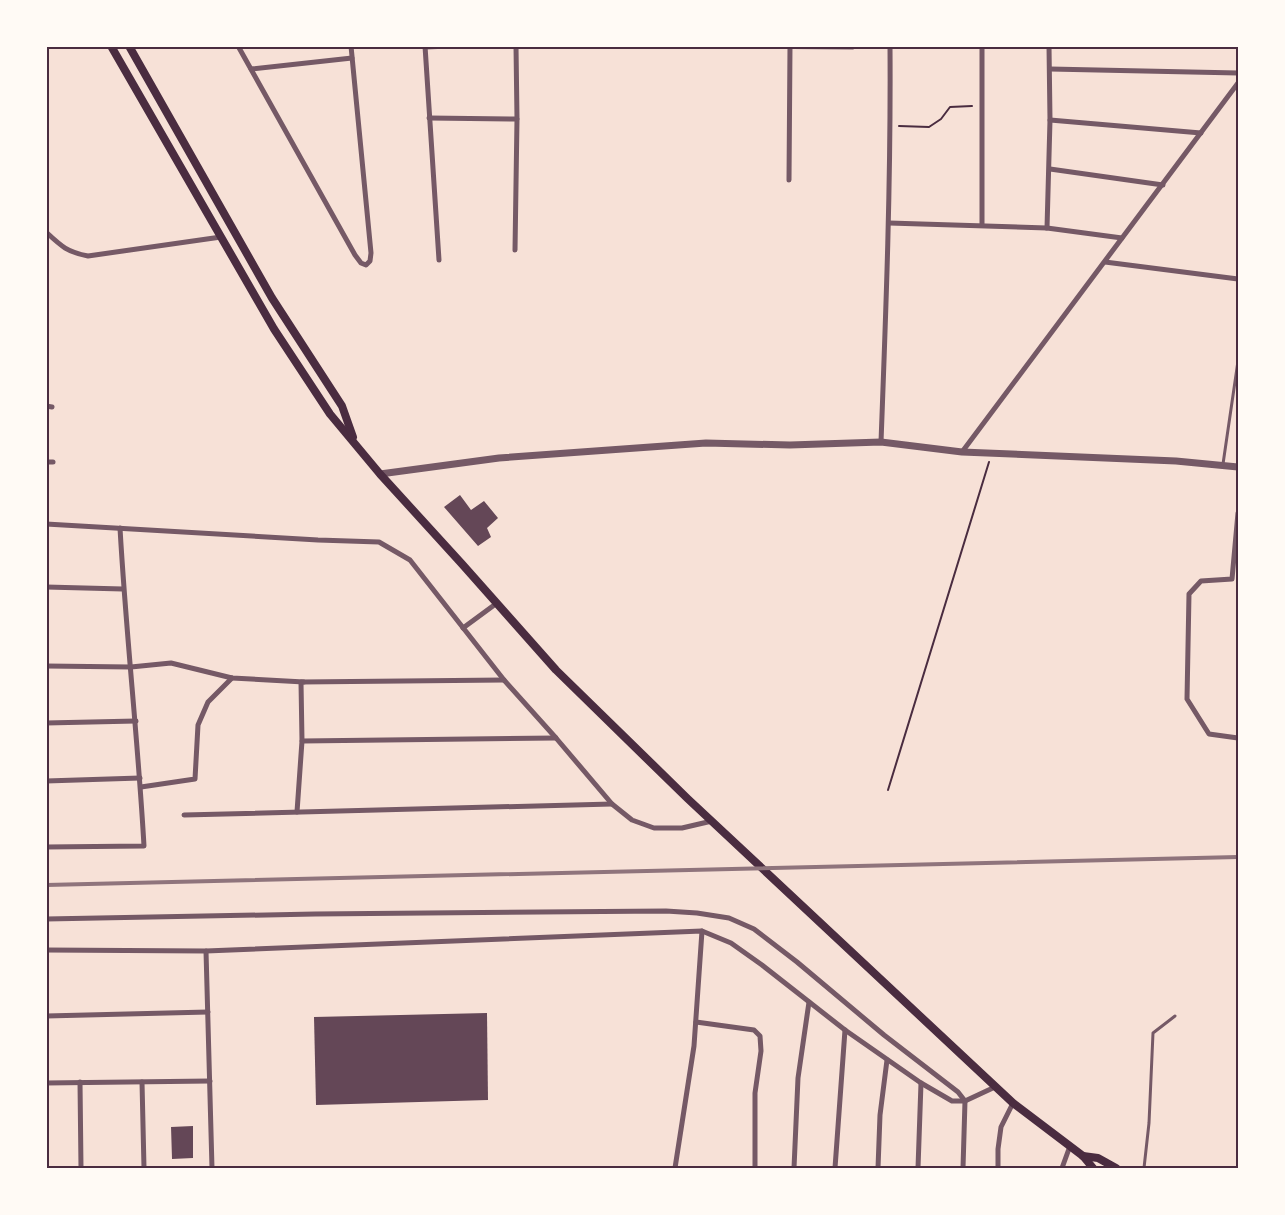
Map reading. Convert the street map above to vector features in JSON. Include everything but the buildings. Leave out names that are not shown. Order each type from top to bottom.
[{"type":"main road","points":[[111,46],[274,329],[330,414],[380,474],[556,670],[712,821],[995,1087],[1083,1155],[1093,1168]]},
{"type":"main road","points":[[129,46],[272,298],[342,406],[356,443]]},
{"type":"main road","points":[[1083,1155],[1098,1158],[1116,1168]]},
{"type":"street","points":[[238,46],[355,255],[361,263],[366,265],[370,261],[371,253],[351,46]]},
{"type":"street","points":[[439,260],[425,47],[450,46]]},
{"type":"street","points":[[515,250],[516,46]]},
{"type":"street","points":[[720,46],[853,47]]},
{"type":"street","points":[[881,442],[889,223],[890,46]]},
{"type":"street","points":[[982,46],[982,225]]},
{"type":"street","points":[[1047,228],[1050,169],[1049,46]]},
{"type":"street","points":[[789,180],[790,47]]},
{"type":"street","points":[[251,69],[352,58]]},
{"type":"street","points":[[1050,69],[1239,73]]},
{"type":"street","points":[[962,452],[1239,83]]},
{"type":"street","points":[[429,118],[517,119]]},
{"type":"street","points":[[1050,120],[1201,133]]},
{"type":"street","points":[[1050,169],[1163,185]]},
{"type":"street","points":[[889,223],[1047,228],[1122,238]]},
{"type":"street","points":[[46,232],[74,254],[88,256],[222,237]]},
{"type":"street","points":[[1105,262],[1239,279]]},
{"type":"street","points":[[380,474],[499,458],[706,443],[790,445],[881,442],[962,452],[1176,461],[1239,467]]},
{"type":"street","points":[[1239,513],[1232,579],[1201,582],[1189,594],[1187,699],[1209,734],[1239,738]]},
{"type":"street","points":[[46,524],[379,542],[410,560],[504,680],[612,804],[632,820],[654,828],[681,828],[712,821]]},
{"type":"street","points":[[46,848],[144,846],[120,528]]},
{"type":"street","points":[[46,587],[123,589]]},
{"type":"street","points":[[464,628],[496,603]]},
{"type":"street","points":[[46,666],[131,667],[171,663],[232,678],[309,682]]},
{"type":"street","points":[[141,787],[195,779],[198,725],[207,702],[232,678]]},
{"type":"street","points":[[297,812],[302,741],[301,682],[504,680]]},
{"type":"street","points":[[46,723],[136,721]]},
{"type":"street","points":[[302,741],[556,738]]},
{"type":"street","points":[[46,781],[140,778]]},
{"type":"street","points":[[184,815],[612,804]]},
{"type":"street","points":[[46,919],[666,911],[729,918],[754,929],[958,1092],[965,1101],[963,1168]]},
{"type":"street","points":[[46,950],[206,951],[702,931],[731,944],[762,965],[886,1060],[952,1101],[965,1101],[995,1087]]},
{"type":"street","points":[[675,1168],[694,1046],[702,931]]},
{"type":"street","points":[[206,951],[212,1168]]},
{"type":"street","points":[[794,1168],[798,1078],[808,1002]]},
{"type":"street","points":[[46,1016],[208,1012]]},
{"type":"street","points":[[696,1022],[754,1030],[760,1036],[755,1093],[755,1168]]},
{"type":"street","points":[[835,1168],[845,1030]]},
{"type":"street","points":[[878,1168],[880,1115],[886,1060]]},
{"type":"street","points":[[46,1083],[210,1081]]},
{"type":"street","points":[[80,1082],[81,1168]]},
{"type":"street","points":[[142,1082],[144,1168]]},
{"type":"street","points":[[918,1168],[921,1083]]},
{"type":"street","points":[[998,1168],[1001,1127],[1013,1103]]},
{"type":"street","points":[[1062,1168],[1070,1146]]},
{"type":"lane","points":[[1223,466],[1239,361]]},
{"type":"lane","points":[[1144,1168],[1149,1123],[1153,1033],[1175,1016]]},
{"type":"path","points":[[891,126],[929,127],[941,119],[950,107],[983,105]]},
{"type":"path","points":[[888,790],[992,453]]},
{"type":"railway","points":[[46,885],[1238,857]]}]
